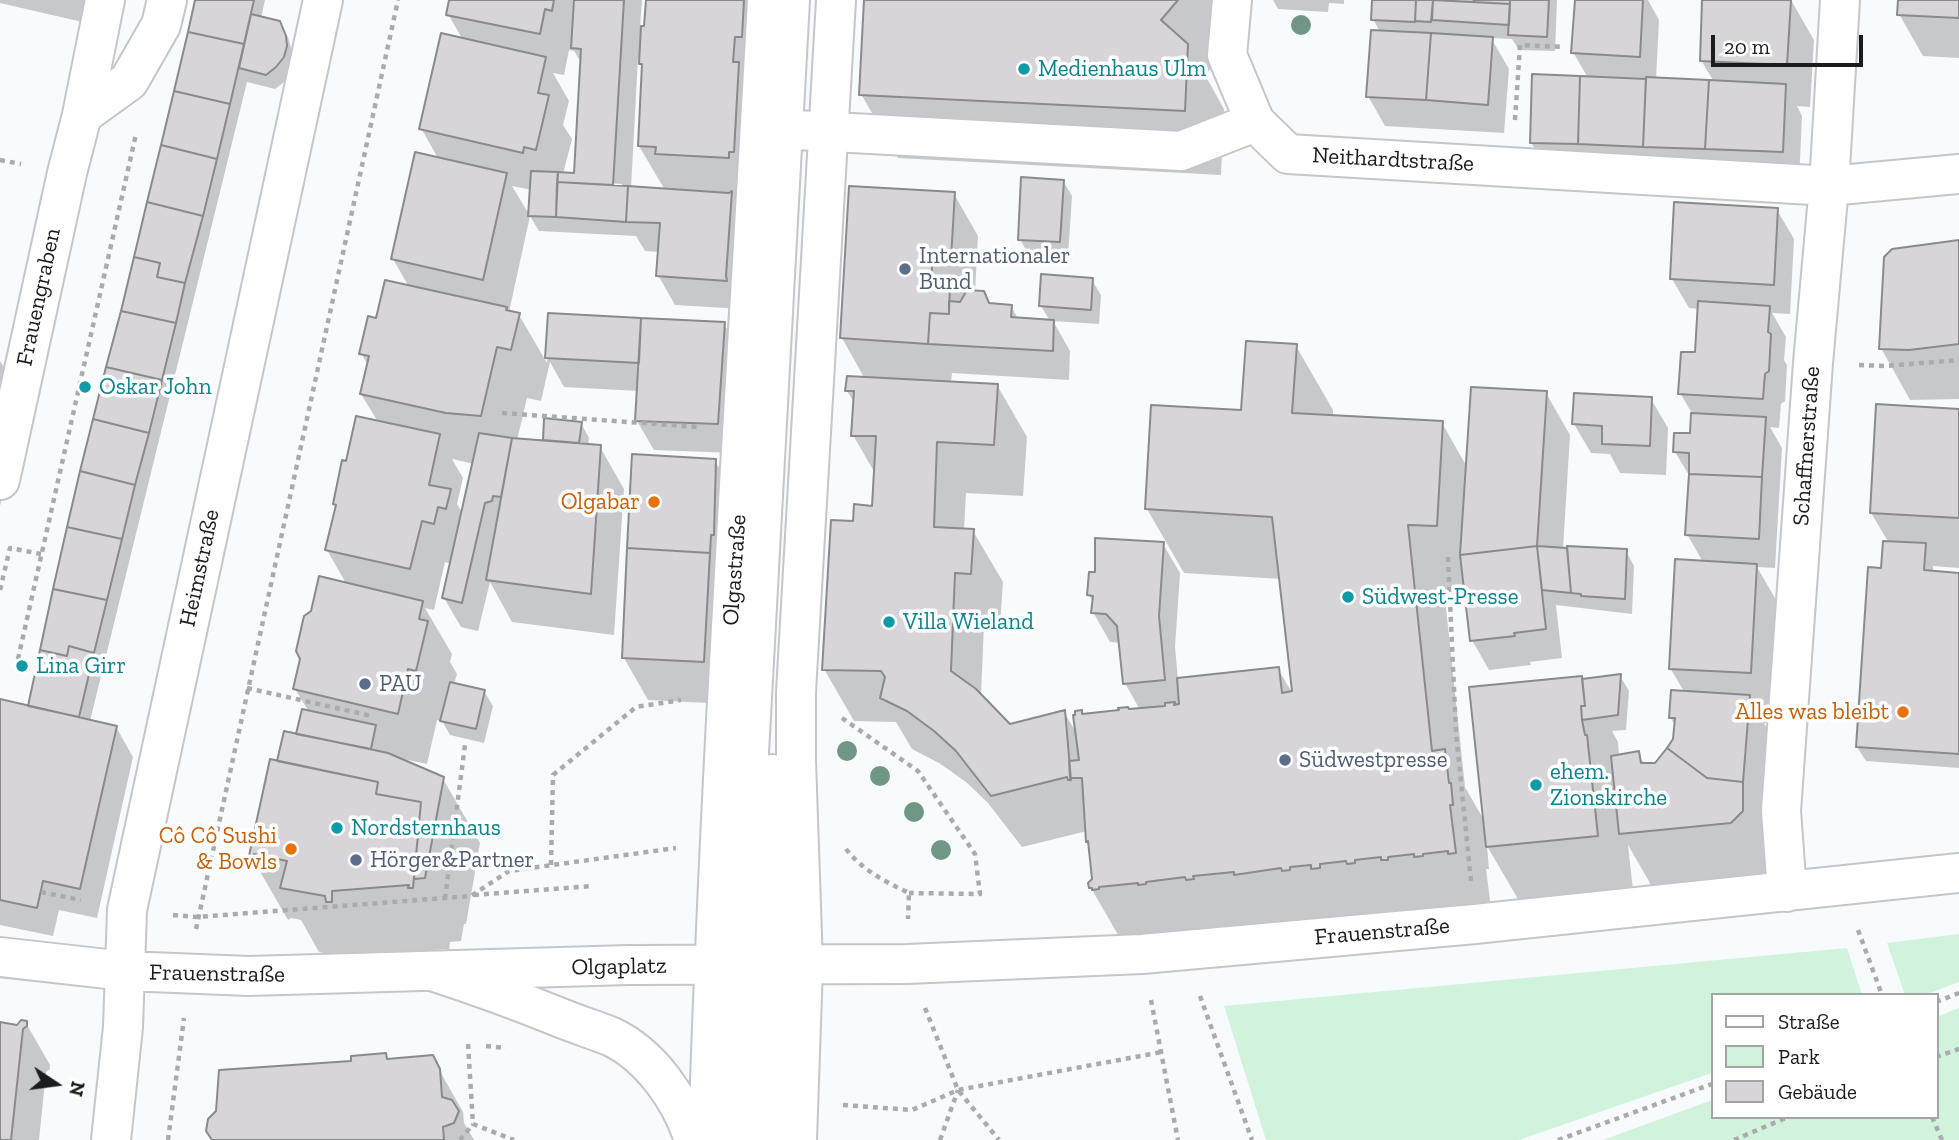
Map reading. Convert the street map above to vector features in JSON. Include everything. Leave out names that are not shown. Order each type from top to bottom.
[{"type":"street","name":"Frauengraben","points":[[0,480],[82,115],[105,0]]},
{"type":"street","points":[[82,115],[129,81],[161,25],[167,0]]},
{"type":"street","name":"Heimstraße","points":[[111,1140],[123,1027],[127,910],[323,0]]},
{"type":"street","name":"Olgastraße","points":[[708,1140],[758,966],[800,839],[796,760],[794,130],[766,0]]},
{"type":"street","points":[[790,0],[794,130]]},
{"type":"street","points":[[768,1140],[748,771],[794,130],[813,0]]},
{"type":"street","name":"Olgastraße","points":[[797,1140],[758,966],[718,842],[744,431],[794,130],[835,0]]},
{"type":"street","points":[[794,130],[1181,150],[1255,122],[1227,55],[1232,0]]},
{"type":"street","name":"Schaffnerstraße","points":[[1787,892],[1781,811],[1813,363],[1829,186],[1840,0]]},
{"type":"street","name":"Neithardtstraße","points":[[1255,122],[1288,154],[1829,186],[1959,174]]},
{"type":"street","name":"Frauenstraße","points":[[758,966],[907,964],[1142,954],[1959,873]]},
{"type":"street","name":"Frauenstraße","points":[[0,957],[125,971],[190,975],[435,972]]},
{"type":"street","name":"Olgaplatz","points":[[435,972],[629,965],[758,966]]},
{"type":"street","points":[[737,1140],[758,966]]},
{"type":"street","points":[[435,972],[508,996],[613,1038],[638,1055],[660,1077],[676,1099],[694,1140]]},
{"type":"path","points":[[168,1140],[197,917],[398,0]]},
{"type":"path","points":[[1512,167],[1520,46],[1564,47]]},
{"type":"path","points":[[18,659],[136,133]]},
{"type":"path","points":[[1813,363],[1885,366],[1959,360]]},
{"type":"path","points":[[502,413],[744,431]]},
{"type":"path","points":[[0,590],[10,548],[41,554]]},
{"type":"path","points":[[1448,557],[1456,733],[1475,923]]},
{"type":"path","points":[[247,688],[372,716]]},
{"type":"path","points":[[796,692],[846,720],[918,771],[975,854],[980,894],[909,893],[871,873],[853,859],[836,837],[800,839]]},
{"type":"path","points":[[551,865],[553,775],[636,707],[727,693]]},
{"type":"path","points":[[445,899],[465,745]]},
{"type":"path","points":[[471,896],[509,871],[718,842]]},
{"type":"path","points":[[1841,885],[1881,993]]},
{"type":"path","points":[[127,910],[197,917],[592,886]]},
{"type":"path","points":[[909,893],[907,964],[958,1090],[999,1140]]},
{"type":"path","points":[[1182,950],[1252,1140]]},
{"type":"path","points":[[1142,954],[1178,1140]]},
{"type":"path","points":[[1938,1001],[1959,993]]},
{"type":"path","points":[[460,1140],[472,1124],[468,1044]]},
{"type":"path","points":[[1938,1056],[1959,1049]]},
{"type":"path","points":[[843,1105],[912,1110],[958,1090],[1161,1052]]},
{"type":"path","points":[[1558,1140],[1710,1085]]},
{"type":"path","points":[[940,1140],[958,1090]]},
{"type":"path","points":[[1734,1140],[1783,1119]]},
{"type":"path","points":[[1933,1119],[1942,1140]]},
{"type":"path","points":[[472,1124],[514,1140]]},
{"type":"green space","points":[[1959,934],[1959,982],[1930,993],[1904,993],[1887,943]]},
{"type":"green space","points":[[1847,948],[1861,993],[1710,993],[1710,1074],[1519,1140],[1266,1140],[1224,1006]]},
{"type":"green space","points":[[1959,1008],[1959,1140],[1603,1140],[1710,1101],[1710,1119],[1938,1119],[1938,1016]]},
{"type":"building","points":[[195,0],[254,0],[244,44],[188,32]]},
{"type":"building","points":[[449,0],[554,0],[552,11],[545,9],[540,34],[446,15]]},
{"type":"building","points":[[574,0],[624,0],[613,185],[557,182],[558,172],[574,173],[581,49],[571,48]]},
{"type":"building","points":[[646,0],[744,0],[742,37],[735,37],[733,62],[739,62],[734,152],[729,152],[729,158],[655,154],[656,147],[638,146],[641,26],[644,26]]},
{"type":"building","name":"Medienhaus Ulm","points":[[864,0],[1178,0],[1161,20],[1188,44],[1185,111],[859,95]]},
{"type":"building","points":[[1372,0],[1416,0],[1415,22],[1371,20]]},
{"type":"building","points":[[1416,0],[1433,0],[1431,22],[1415,21]]},
{"type":"building","points":[[1433,0],[1510,4],[1509,25],[1432,20]]},
{"type":"building","points":[[1510,0],[1510,4],[1473,2]]},
{"type":"building","points":[[1510,0],[1549,0],[1547,37],[1508,35]]},
{"type":"building","points":[[1575,0],[1643,0],[1640,57],[1571,53]]},
{"type":"building","points":[[1702,0],[1791,0],[1787,65],[1700,61]]},
{"type":"building","points":[[1898,0],[1959,0],[1959,18],[1897,15]]},
{"type":"building","points":[[251,14],[280,21],[286,36],[284,57],[266,75],[239,68]]},
{"type":"building","points":[[1371,30],[1431,33],[1426,100],[1366,97]]},
{"type":"building","points":[[188,32],[244,44],[230,104],[174,91]]},
{"type":"building","points":[[441,33],[546,57],[538,93],[549,95],[536,150],[524,147],[523,153],[419,129]]},
{"type":"building","points":[[1431,33],[1493,37],[1488,105],[1426,100]]},
{"type":"building","points":[[1532,74],[1580,76],[1578,144],[1530,143]]},
{"type":"building","points":[[1580,76],[1646,79],[1643,147],[1578,144]]},
{"type":"building","points":[[1646,77],[1709,80],[1705,149],[1643,147]]},
{"type":"building","points":[[1709,80],[1786,84],[1783,152],[1705,149]]},
{"type":"building","points":[[174,91],[230,104],[217,159],[161,145]]},
{"type":"building","points":[[161,145],[217,159],[203,216],[147,202]]},
{"type":"building","points":[[415,152],[507,173],[483,280],[391,259]]},
{"type":"building","points":[[531,171],[558,172],[556,217],[528,216]]},
{"type":"building","points":[[1021,177],[1064,180],[1060,242],[1018,240]]},
{"type":"building","points":[[557,182],[628,186],[626,222],[556,217]]},
{"type":"building","points":[[628,186],[729,193],[732,191],[727,281],[656,276],[660,223],[626,222]]},
{"type":"building","points":[[849,186],[955,192],[951,258],[933,257],[931,280],[950,282],[949,314],[930,313],[928,344],[840,338]]},
{"type":"building","points":[[147,202],[203,216],[185,283],[157,277],[160,263],[134,257]]},
{"type":"building","points":[[1674,202],[1778,208],[1774,285],[1670,279]]},
{"type":"building","points":[[1959,240],[1959,344],[1909,350],[1879,349],[1884,257],[1892,249]]},
{"type":"building","points":[[134,257],[160,263],[157,277],[185,283],[176,323],[121,311]]},
{"type":"building","points":[[1041,274],[1093,278],[1091,310],[1039,306]]},
{"type":"building","points":[[385,280],[507,307],[506,310],[520,313],[511,350],[497,347],[481,416],[446,413],[360,394],[369,356],[359,354],[368,316],[376,318]]},
{"type":"building","points":[[967,290],[984,291],[989,303],[1012,305],[1011,317],[1054,320],[1053,351],[928,344],[930,313],[949,314],[949,301],[960,302]]},
{"type":"building","points":[[1698,301],[1770,306],[1769,371],[1765,374],[1763,399],[1678,394],[1681,352],[1695,352]]},
{"type":"building","points":[[121,311],[176,323],[162,380],[106,367]]},
{"type":"building","points":[[548,313],[641,318],[639,363],[545,358]]},
{"type":"building","points":[[641,318],[725,322],[718,424],[635,421]]},
{"type":"building","name":"Südwest-Presse","points":[[1246,341],[1297,344],[1292,413],[1443,421],[1437,526],[1408,525],[1432,751],[1445,749],[1451,783],[1453,805],[1450,805],[1456,853],[1448,854],[1448,851],[1414,857],[1414,854],[1388,857],[1388,860],[1381,860],[1381,857],[1355,860],[1355,863],[1347,864],[1346,861],[1320,864],[1320,868],[1311,869],[1311,865],[1290,867],[1290,870],[1282,871],[1281,868],[1234,875],[1234,872],[1193,876],[1194,879],[1186,880],[1185,877],[1092,890],[1088,883],[1092,879],[1088,841],[1086,842],[1082,778],[1070,778],[1069,761],[1079,760],[1073,715],[1075,711],[1082,710],[1082,714],[1128,707],[1165,706],[1165,703],[1179,704],[1177,678],[1279,667],[1282,693],[1292,691],[1272,517],[1145,509],[1151,405],[1241,410]]},
{"type":"building","points":[[106,367],[162,380],[149,433],[93,419]]},
{"type":"building","name":"Villa Wieland","points":[[847,376],[998,384],[994,445],[937,442],[934,527],[974,529],[971,574],[955,573],[951,671],[976,689],[1010,724],[1065,710],[1071,780],[1067,777],[991,796],[956,751],[934,731],[907,711],[880,698],[885,677],[881,671],[822,670],[831,520],[853,521],[854,504],[872,506],[876,436],[851,436],[854,391],[845,391]]},
{"type":"building","points":[[1471,387],[1547,391],[1537,546],[1460,555]]},
{"type":"building","points":[[1574,393],[1652,397],[1650,446],[1602,444],[1602,426],[1572,424]]},
{"type":"building","points":[[1876,404],[1959,409],[1959,518],[1870,513]]},
{"type":"building","points":[[1691,413],[1766,417],[1762,477],[1689,474],[1689,453],[1673,452],[1674,433],[1690,433]]},
{"type":"building","points":[[356,416],[440,434],[429,485],[451,489],[446,509],[438,507],[434,524],[422,521],[410,569],[325,550],[336,505],[333,504],[342,460],[346,461]]},
{"type":"building","points":[[544,418],[582,422],[579,443],[543,440]]},
{"type":"building","points":[[93,419],[149,433],[135,485],[80,471]]},
{"type":"building","points":[[479,433],[512,438],[501,497],[493,496],[492,501],[485,503],[462,603],[442,598]]},
{"type":"building","points":[[512,438],[601,445],[591,594],[486,580]]},
{"type":"building","points":[[632,454],[716,459],[714,535],[711,535],[710,553],[627,548]]},
{"type":"building","points":[[80,471],[135,485],[122,539],[67,527]]},
{"type":"building","points":[[1689,474],[1762,477],[1759,539],[1685,535]]},
{"type":"building","points":[[67,527],[122,539],[107,600],[53,589]]},
{"type":"building","points":[[1095,538],[1164,542],[1159,616],[1165,680],[1123,684],[1117,626],[1106,614],[1091,613],[1093,596],[1087,595],[1089,572],[1095,572]]},
{"type":"building","points":[[1883,541],[1926,543],[1924,570],[1959,573],[1959,754],[1856,747],[1868,567],[1881,568]]},
{"type":"building","points":[[1537,546],[1546,629],[1470,641],[1460,555]]},
{"type":"building","points":[[1537,546],[1567,548],[1571,593],[1542,590]]},
{"type":"building","points":[[1567,546],[1627,549],[1625,599],[1571,593]]},
{"type":"building","points":[[627,548],[710,553],[704,662],[622,658]]},
{"type":"building","points":[[1675,559],[1757,564],[1751,673],[1669,669]]},
{"type":"building","points":[[319,576],[423,601],[419,619],[428,621],[416,671],[408,669],[398,714],[293,689],[300,659],[296,651],[304,616],[311,611]]},
{"type":"building","points":[[53,589],[107,600],[94,653],[69,646],[67,656],[40,650]]},
{"type":"building","points":[[69,646],[94,653],[79,717],[28,706],[40,650],[67,656]]},
{"type":"building","points":[[1621,674],[1618,715],[1582,720],[1581,706],[1585,706],[1582,679]]},
{"type":"building","name":"ehem. Zionskirche","points":[[1582,676],[1585,706],[1581,706],[1582,720],[1587,735],[1598,836],[1486,847],[1469,687]]},
{"type":"building","points":[[450,682],[485,690],[476,729],[440,721]]},
{"type":"building","points":[[1671,690],[1750,695],[1743,782],[1707,778],[1667,748],[1673,739],[1675,718],[1669,718]]},
{"type":"building","points":[[0,699],[117,726],[80,889],[43,881],[37,908],[0,900]]},
{"type":"building","points":[[302,709],[376,725],[371,749],[296,734]]},
{"type":"building","points":[[284,731],[388,753],[444,777],[425,878],[414,879],[421,802],[376,794],[378,782],[277,761]]},
{"type":"building","points":[[1667,748],[1707,778],[1743,782],[1743,811],[1731,823],[1619,834],[1611,756],[1639,751],[1641,763],[1655,763]]},
{"type":"building","name":"Nordsternhaus","points":[[270,759],[378,782],[376,794],[421,802],[413,888],[408,888],[409,885],[332,891],[332,902],[326,902],[325,896],[280,888],[287,861],[254,854],[254,857],[249,856]]},
{"type":"building","points":[[21,1020],[27,1021],[27,1026],[23,1029],[11,1140],[0,1140],[0,1022],[17,1025]]},
{"type":"building","points":[[386,1053],[387,1059],[433,1055],[440,1069],[442,1097],[452,1100],[459,1111],[454,1123],[443,1127],[444,1140],[212,1140],[206,1131],[208,1119],[216,1111],[219,1070],[351,1061],[351,1056]]},
{"type":"place","name":"Medienhaus Ulm","points":[[1024,69]]},
{"type":"place","name":"Internationaler Bund","points":[[905,269]]},
{"type":"place","name":"Oskar John","points":[[85,387]]},
{"type":"place","name":"Olgabar","points":[[654,502]]},
{"type":"place","name":"Südwest-Presse","points":[[1348,597]]},
{"type":"place","name":"Villa Wieland","points":[[889,622]]},
{"type":"place","name":"Lina Girr","points":[[22,666]]},
{"type":"place","name":"PAU","points":[[365,684]]},
{"type":"place","name":"Alles was bleibt","points":[[1903,712]]},
{"type":"place","name":"Südwestpresse","points":[[1285,760]]},
{"type":"place","name":"ehem. Zionskirche","points":[[1536,785]]},
{"type":"place","name":"Nordsternhaus","points":[[337,828]]},
{"type":"place","name":"Cô Cô Sushi & Bowls","points":[[291,849]]},
{"type":"place","name":"Hörger&Partner","points":[[356,860]]}]
